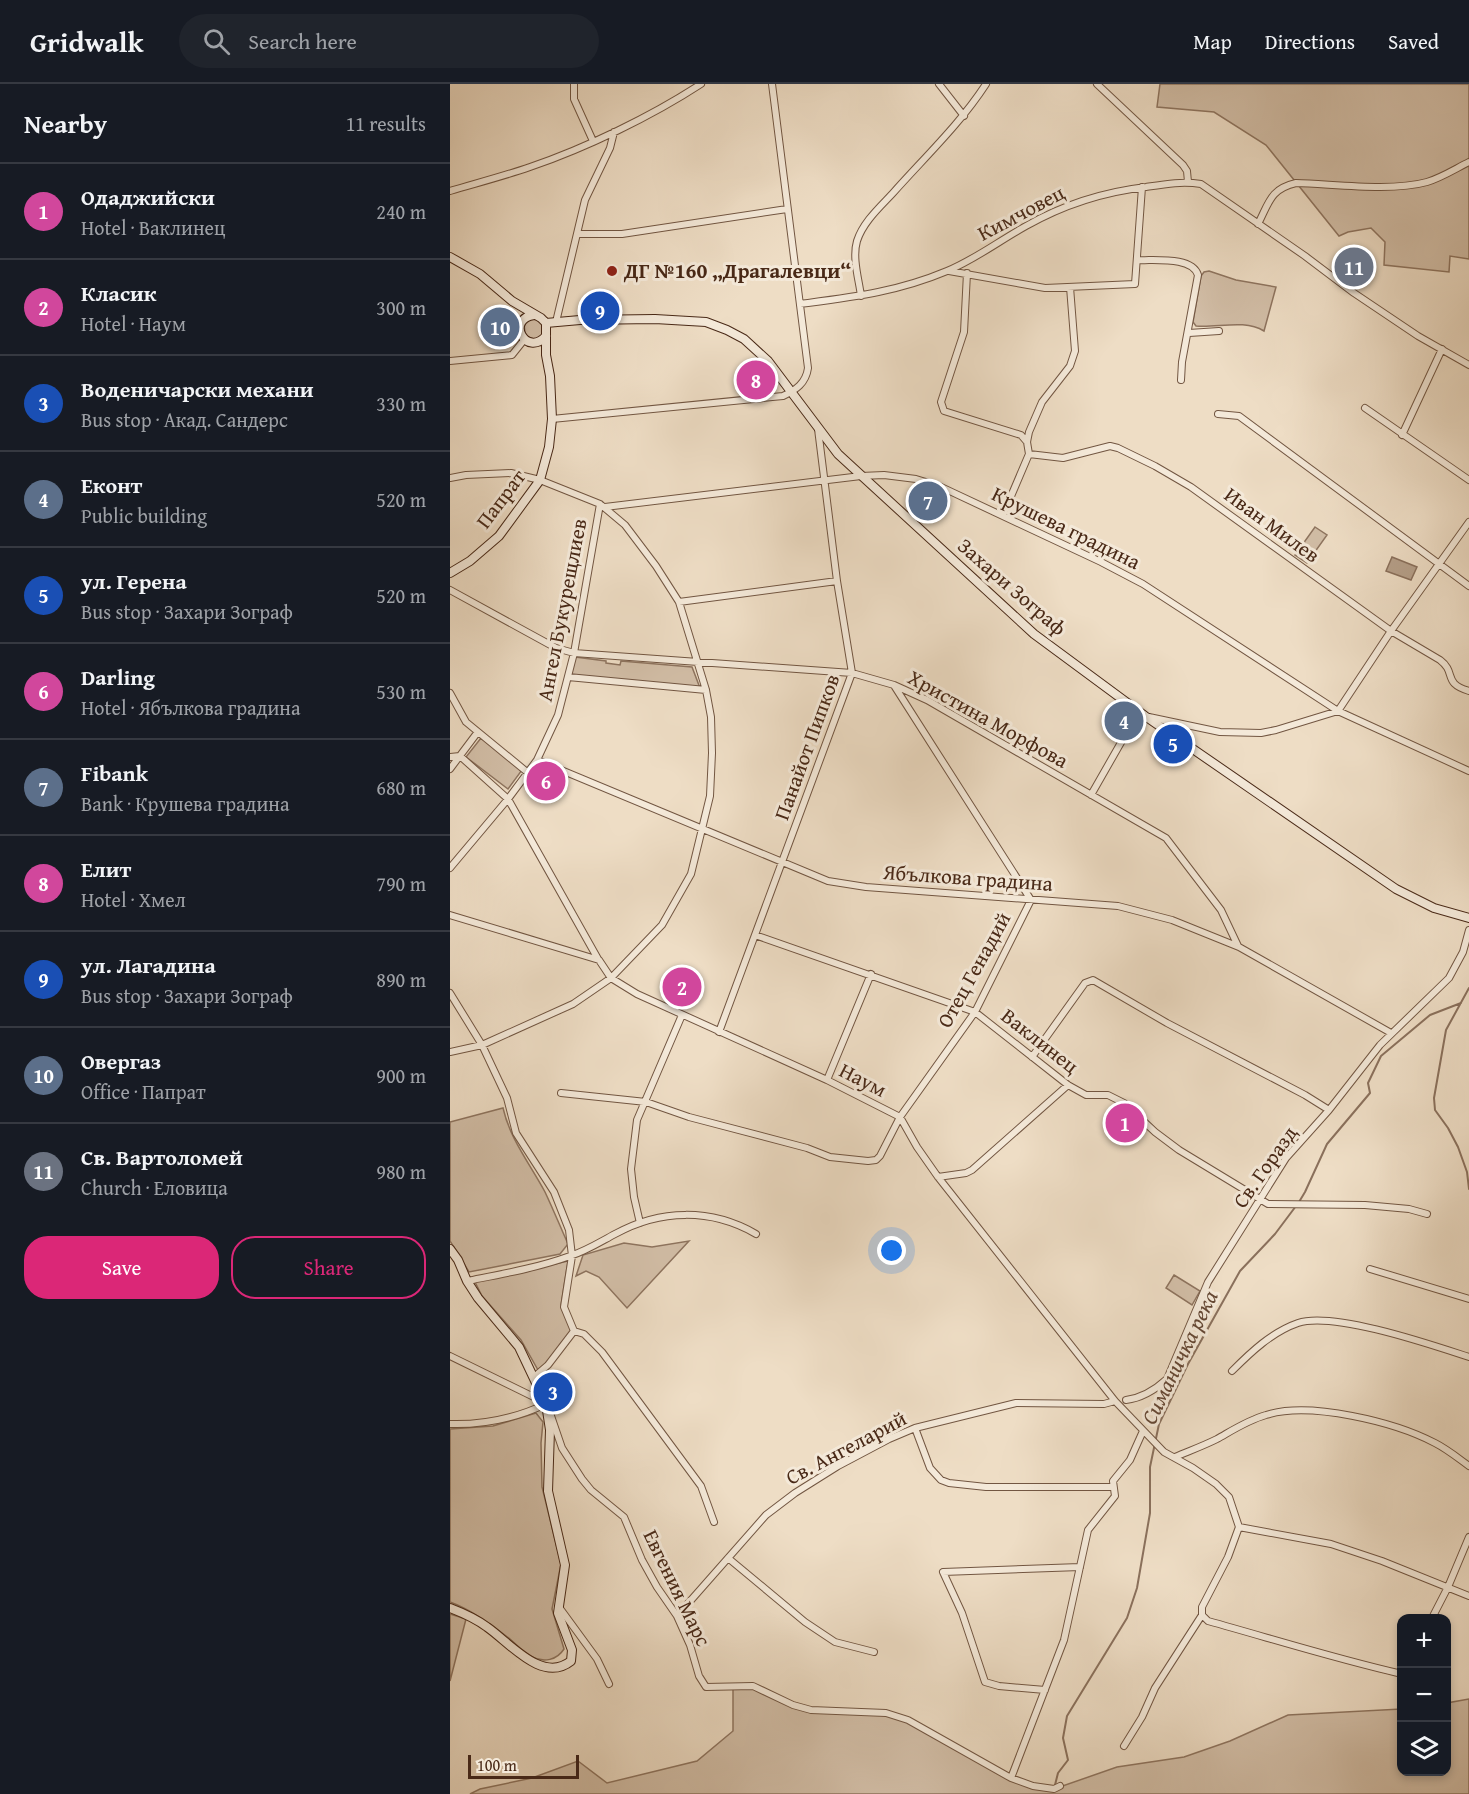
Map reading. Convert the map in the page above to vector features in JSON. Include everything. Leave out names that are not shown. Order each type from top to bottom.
[{"type":"street","points":[[574,84],[574,99],[593,141]]},
{"type":"street","points":[[450,191],[531,166],[593,141],[614,132],[701,84]]},
{"type":"street","points":[[552,419],[783,396],[792,392],[807,376],[808,368],[772,84]]},
{"type":"street","points":[[939,84],[964,116]]},
{"type":"street","points":[[861,296],[856,255],[857,242],[862,230],[898,187],[964,116],[986,84]]},
{"type":"street","points":[[1097,84],[1183,165],[1187,171],[1188,182],[1200,184],[1305,256],[1354,293],[1469,365]]},
{"type":"street","points":[[534,343],[546,336],[551,323],[585,200],[610,148],[614,132]]},
{"type":"street","points":[[1258,224],[1277,190],[1287,185],[1296,183],[1391,187],[1410,185],[1433,179],[1469,162]]},
{"type":"street","name":"Кимчовец","points":[[800,304],[889,292],[948,271],[1057,210],[1085,199],[1142,187],[1188,182]]},
{"type":"street","points":[[948,271],[1044,288],[1135,284],[1142,187]]},
{"type":"street","points":[[577,234],[622,234],[787,210]]},
{"type":"street","points":[[450,257],[480,274],[512,301],[551,323]]},
{"type":"street","points":[[1137,260],[1187,262],[1196,268],[1198,274],[1182,362],[1181,380]]},
{"type":"street","points":[[967,273],[964,332],[940,402],[944,411],[1021,435],[1027,442]]},
{"type":"street","points":[[1003,515],[1029,454],[1027,442],[1029,432],[1042,402],[1070,366],[1075,351],[1071,288]]},
{"type":"street","points":[[512,301],[521,322],[520,331],[524,340],[534,343],[546,355]]},
{"type":"street","points":[[521,322],[534,315]]},
{"type":"street","name":"Захари Зограф","points":[[551,323],[655,319],[706,322],[744,339],[758,350],[838,454],[1034,634],[1142,714],[1396,889],[1434,908],[1469,918]]},
{"type":"street","points":[[1189,333],[1219,331]]},
{"type":"street","name":"Папрат","points":[[450,573],[470,561],[499,536],[540,480],[549,447],[552,419],[546,336]]},
{"type":"street","points":[[450,361],[512,355],[524,340]]},
{"type":"street","points":[[1402,435],[1442,349]]},
{"type":"street","points":[[1365,408],[1469,480]]},
{"type":"street","points":[[1218,414],[1239,416],[1469,586]]},
{"type":"street","name":"Панайот Пипков","points":[[719,1032],[852,674],[837,581],[817,425]]},
{"type":"street","name":"Иван Милев","points":[[1029,454],[1063,458],[1110,446],[1137,457],[1191,487],[1390,631],[1440,660],[1446,665],[1452,683],[1456,687],[1469,691]]},
{"type":"street","points":[[450,478],[512,473],[540,480],[602,506],[625,525],[656,566],[679,602],[706,690],[711,717],[712,753],[710,796],[691,874],[662,926],[611,978],[573,1004],[482,1045],[450,1052]]},
{"type":"street","name":"Крушева градина","points":[[602,506],[861,476],[884,475],[916,479],[939,486],[1143,584],[1338,711],[1469,771]]},
{"type":"street","name":"Ангел Букурещлиев","points":[[450,868],[508,799],[537,760],[558,715],[574,653],[602,506]]},
{"type":"street","points":[[1091,795],[1142,714],[1220,732],[1261,733],[1338,711],[1390,631],[1469,522]]},
{"type":"street","points":[[679,602],[837,581]]},
{"type":"street","name":"Христина Морфова","points":[[450,590],[556,648],[574,653],[852,674],[894,685],[927,700],[1166,838],[1221,910],[1239,947]]},
{"type":"street","points":[[568,677],[706,690]]},
{"type":"street","name":"Отец Генадий","points":[[561,1093],[646,1102],[690,1117],[807,1148],[830,1157],[868,1161],[876,1160],[880,1156],[900,1117],[975,1012],[1031,900],[894,685]]},
{"type":"street","points":[[450,693],[466,722],[527,772]]},
{"type":"street","points":[[450,769],[477,733]]},
{"type":"street","points":[[450,757],[460,756]]},
{"type":"street","name":"Наум","points":[[460,756],[508,799],[611,978],[637,994],[827,1080],[900,1117],[938,1177],[1115,1401],[1164,1452],[1216,1484],[1229,1497],[1239,1527]]},
{"type":"street","name":"Ябълкова градина","points":[[537,760],[828,881],[866,887],[1118,906],[1172,920],[1239,947],[1391,1033]]},
{"type":"street","points":[[450,915],[599,960]]},
{"type":"street","name":"Св. Горазд","points":[[1126,1400],[1157,1388],[1167,1379],[1209,1282],[1286,1158],[1329,1110],[1380,1045],[1449,978],[1463,952],[1469,930]]},
{"type":"street","name":"Ваклинец","points":[[755,935],[975,1012],[1068,1085],[1086,1095],[1108,1095],[1124,1103],[1179,1150],[1268,1204],[1287,1206],[1365,1205],[1409,1209],[1427,1214]]},
{"type":"street","points":[[827,1080],[871,974]]},
{"type":"street","points":[[1032,1057],[1085,983],[1093,980],[1176,1028],[1305,1095],[1329,1110]]},
{"type":"street","points":[[450,993],[482,1045],[507,1098],[516,1133],[554,1192],[569,1230],[572,1256],[564,1307],[574,1330],[584,1334],[602,1352],[701,1486],[714,1522]]},
{"type":"street","points":[[640,1223],[631,1169],[637,1120],[682,1015]]},
{"type":"street","points":[[938,1177],[972,1170],[1068,1085]]},
{"type":"street","points":[[467,1281],[572,1256],[640,1223],[661,1216],[699,1215],[725,1220],[756,1234]]},
{"type":"street","points":[[450,1249],[458,1260],[467,1281],[486,1308],[515,1341],[546,1404],[550,1430],[548,1491],[565,1565],[558,1619],[572,1655],[571,1660],[554,1668],[531,1661],[485,1625],[450,1608]]},
{"type":"street","points":[[1370,1269],[1469,1299]]},
{"type":"street","points":[[1232,1371],[1256,1348],[1284,1329],[1300,1322],[1323,1319],[1420,1341],[1469,1357]]},
{"type":"street","points":[[534,1377],[548,1365],[574,1330]]},
{"type":"street","points":[[450,1356],[546,1404]]},
{"type":"street","name":"Св. Ангеларий","points":[[676,1616],[766,1515],[795,1493],[889,1439],[915,1428],[1017,1403],[1104,1404],[1115,1401]]},
{"type":"street","points":[[450,1424],[497,1420],[546,1404]]},
{"type":"street","name":"Евгения Марс","points":[[546,1404],[566,1455],[591,1490],[624,1517],[642,1560],[676,1616],[690,1645],[699,1676],[706,1687],[753,1686],[793,1705],[811,1710],[886,1713],[908,1720],[1011,1778],[1033,1786],[1057,1788]]},
{"type":"street","points":[[1175,1458],[1267,1414],[1287,1410],[1315,1410],[1385,1423],[1410,1431],[1436,1443],[1469,1466]]},
{"type":"street","points":[[915,1428],[930,1468],[941,1480],[949,1483],[986,1487],[1113,1487]]},
{"type":"street","points":[[1011,1778],[1064,1640],[1088,1530],[1115,1496],[1113,1481],[1130,1460],[1143,1431]]},
{"type":"street","points":[[1124,1746],[1142,1717],[1155,1688],[1202,1615],[1202,1607],[1228,1557],[1239,1527],[1331,1544],[1382,1561],[1469,1596]]},
{"type":"street","points":[[1434,1614],[1469,1537]]},
{"type":"street","points":[[728,1558],[805,1622],[835,1642],[874,1652]]},
{"type":"street","points":[[1045,1690],[999,1686],[985,1682],[962,1613],[943,1572],[1080,1567]]},
{"type":"street","points":[[559,1606],[597,1659],[609,1684]]},
{"type":"street","points":[[1202,1615],[1208,1621],[1306,1648],[1338,1660],[1397,1673]]},
{"type":"shaded area","points":[[1160,84],[1469,84],[1469,259],[1450,256],[1449,272],[1384,265],[1385,242],[1371,228],[1339,236],[1266,145],[1214,112],[1157,107]]},
{"type":"shaded area","points":[[1209,271],[1236,280],[1276,287],[1264,331],[1248,325],[1196,326],[1193,322],[1201,276],[1204,272]]},
{"type":"shaded area","points":[[533,318],[542,323],[544,333],[536,340],[526,336],[524,330],[526,324]]},
{"type":"shaded area","points":[[1315,527],[1327,535],[1307,563],[1295,555]]},
{"type":"shaded area","points":[[1392,557],[1417,567],[1411,580],[1386,571]]},
{"type":"shaded area","points":[[575,657],[620,665],[621,661],[692,667],[700,688],[571,675]]},
{"type":"shaded area","points":[[481,738],[522,770],[508,789],[466,757]]},
{"type":"shaded area","points":[[503,1108],[515,1141],[545,1192],[568,1244],[560,1254],[469,1272],[450,1241],[450,1122]]},
{"type":"shaded area","points":[[689,1241],[627,1308],[599,1277],[586,1271],[576,1276],[583,1255],[624,1243],[652,1247]]},
{"type":"shaded area","points":[[568,1261],[561,1305],[574,1329],[549,1362],[538,1370],[521,1340],[482,1296],[475,1282]]},
{"type":"shaded area","points":[[1174,1275],[1200,1291],[1192,1305],[1166,1288]]},
{"type":"shaded area","points":[[536,1413],[543,1422],[542,1487],[561,1564],[552,1609],[564,1649],[558,1656],[546,1660],[529,1655],[481,1618],[450,1602],[450,1429],[493,1426]]},
{"type":"shaded area","points":[[450,1614],[466,1619],[450,1681]]},
{"type":"shaded area","points":[[733,1685],[753,1686],[811,1710],[867,1712],[908,1720],[1011,1778],[1054,1789],[1117,1767],[1184,1757],[1230,1741],[1288,1715],[1397,1709],[1397,1776],[1451,1776],[1451,1702],[1469,1699],[1469,1794],[470,1794],[480,1789],[532,1778],[578,1761],[607,1783],[697,1761],[733,1731]]},
{"type":"waterway","points":[[1469,988],[1446,1030],[1434,1098],[1435,1110],[1458,1147],[1467,1172],[1469,1189]]},
{"type":"waterway","name":"Симаничка река","points":[[1299,1202],[1327,1144],[1370,1093],[1368,1083],[1381,1056],[1430,1015],[1461,1003]]},
{"type":"waterway","name":"Симаничка река","points":[[1055,1785],[1058,1773],[1068,1760],[1063,1738],[1067,1716],[1127,1618],[1137,1588],[1150,1513],[1150,1467],[1159,1424],[1188,1364],[1240,1271],[1275,1234],[1296,1206]]},
{"type":"place","name":"Св. Вартоломей","points":[[1354,267]]},
{"type":"place","name":"ДГ №160 „Драгалевци“","points":[[612,271]]},
{"type":"place","name":"ул. Лагадина","points":[[600,311]]},
{"type":"place","name":"Овергаз","points":[[500,327]]},
{"type":"place","name":"Елит","points":[[756,380]]},
{"type":"place","name":"Fibank","points":[[928,501]]},
{"type":"place","name":"Еконт","points":[[1124,721]]},
{"type":"place","name":"ул. Герена","points":[[1173,744]]},
{"type":"place","name":"Darling","points":[[546,781]]},
{"type":"place","name":"Класик","points":[[682,987]]},
{"type":"place","name":"Одаджийски","points":[[1125,1123]]},
{"type":"place","name":"Воденичарски механи","points":[[553,1392]]}]
